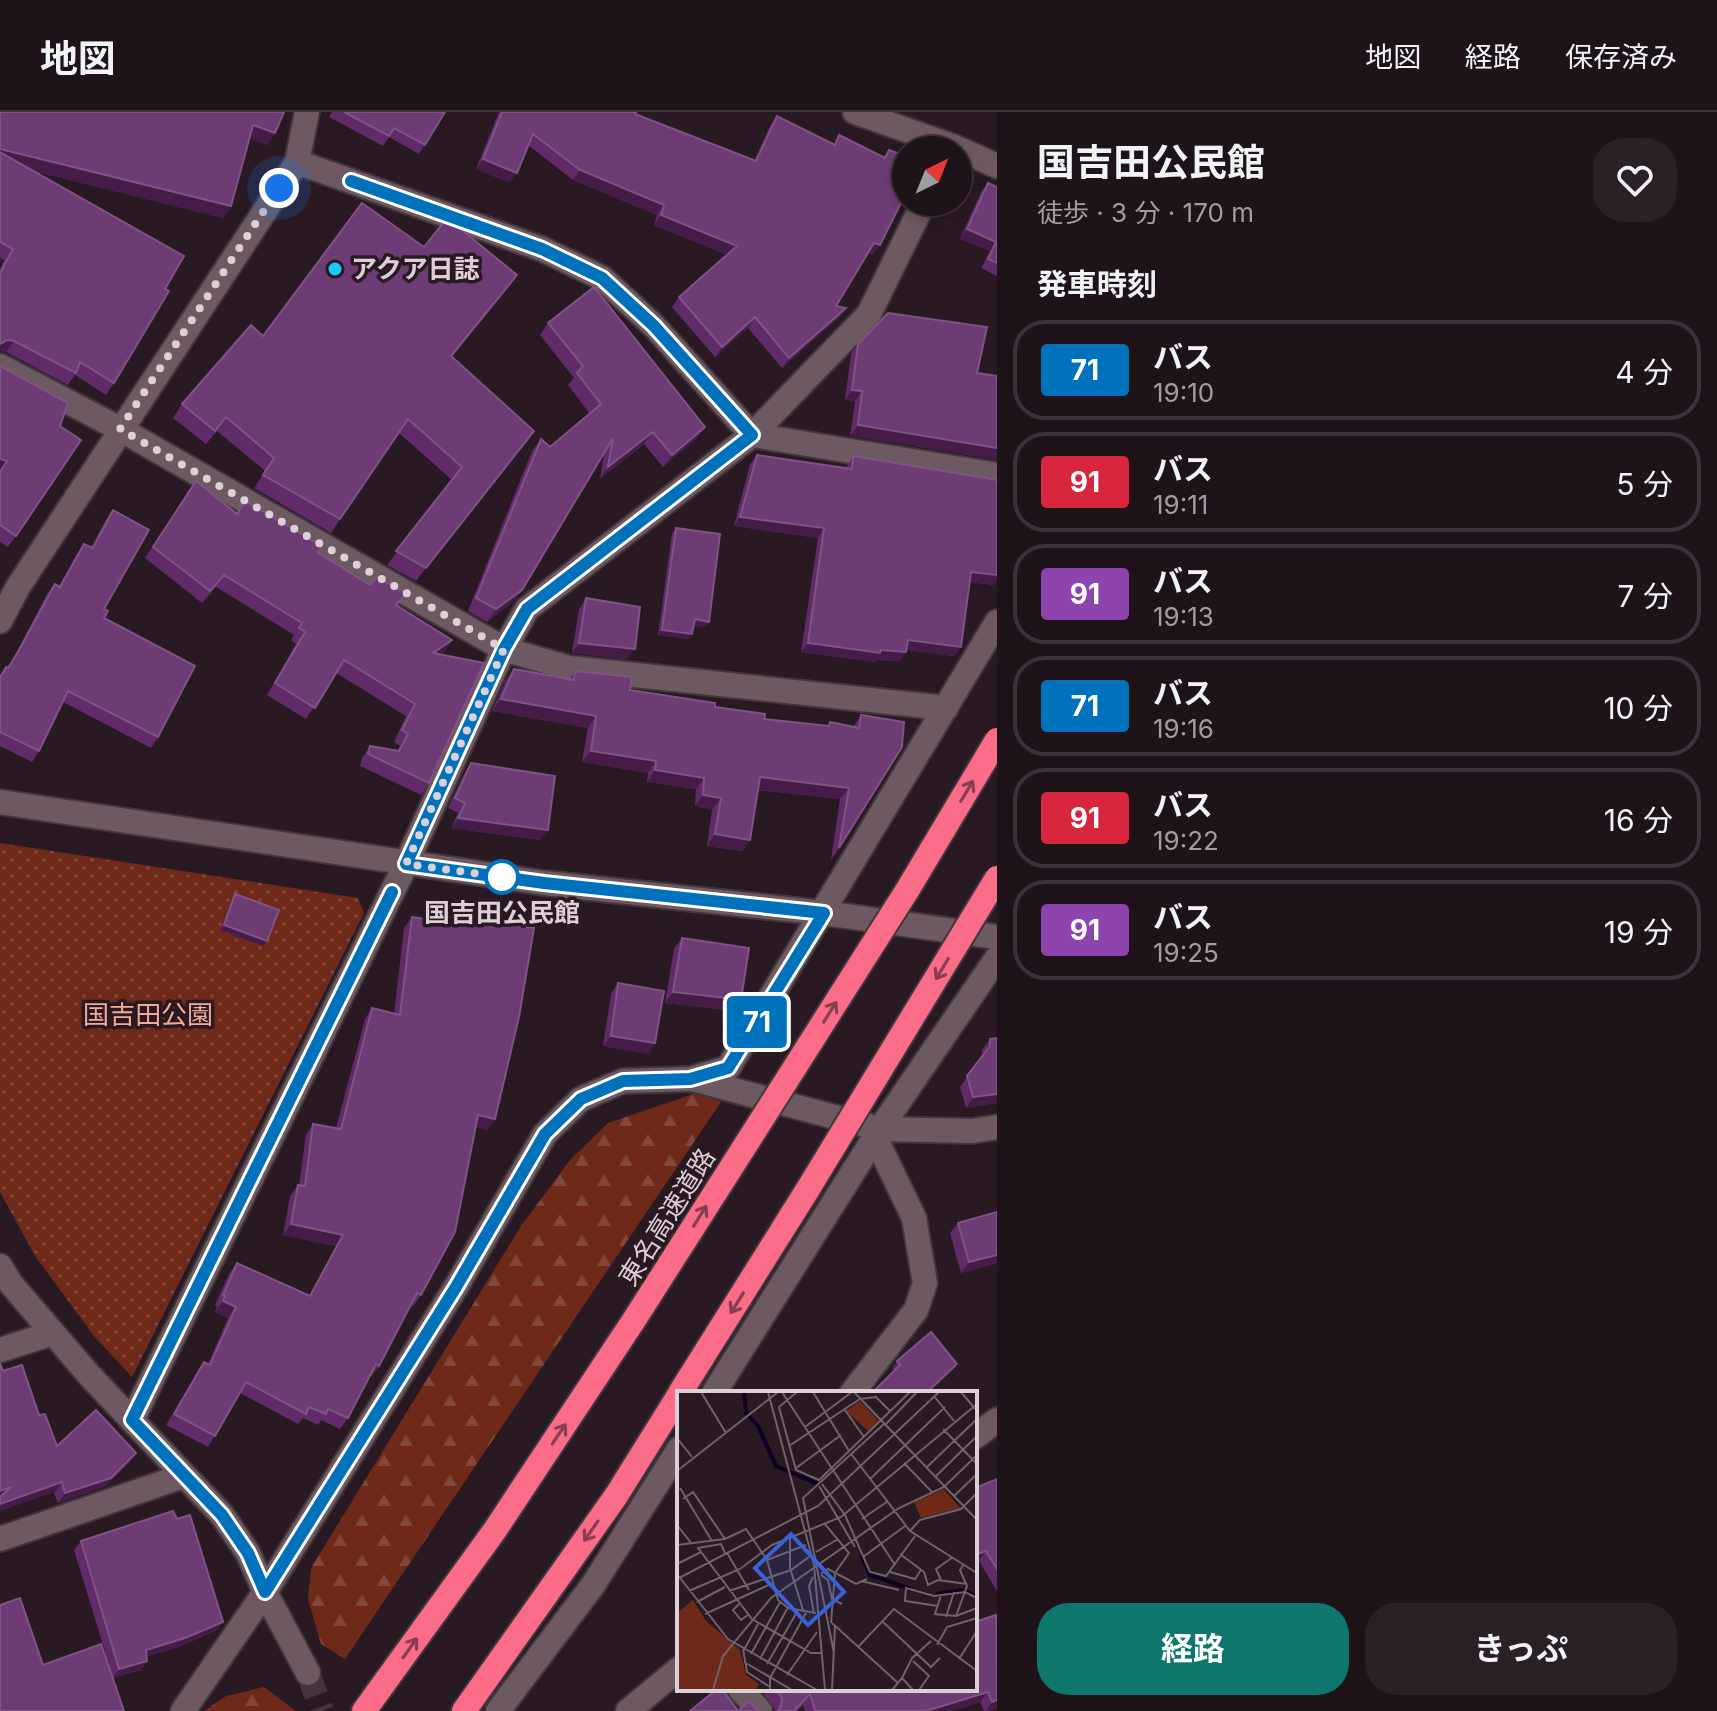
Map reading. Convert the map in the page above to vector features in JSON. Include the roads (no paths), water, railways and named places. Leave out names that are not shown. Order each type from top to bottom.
[{"type":"highway","name":"東名高速道路","points":[[364,1711],[495,1530],[634,1320],[908,889],[997,740]]},
{"type":"highway","points":[[682,1391],[997,878]]},
{"type":"highway","points":[[464,1711],[616,1496],[677,1399]]},
{"type":"street","points":[[0,621],[9,582],[120,429],[297,162],[307,112]]},
{"type":"street","points":[[855,112],[918,136]]},
{"type":"street","points":[[972,156],[997,166]]},
{"type":"street","points":[[297,162],[542,249],[602,278],[654,326],[752,435],[997,475]]},
{"type":"street","points":[[132,1420],[406,864],[504,649],[527,609],[752,435],[869,314],[917,216]]},
{"type":"street","points":[[0,366],[120,429],[504,649],[569,668],[946,708]]},
{"type":"street","points":[[183,1711],[265,1592],[456,1287],[545,1134],[581,1099],[623,1081],[690,1079],[728,1068],[997,622]]},
{"type":"street","points":[[0,802],[544,883],[824,913],[997,937]]},
{"type":"street","points":[[715,1391],[878,1133],[997,958]]},
{"type":"street","points":[[690,1079],[878,1133],[972,1131],[997,1127]]},
{"type":"street","points":[[854,1391],[916,1310],[925,1283],[914,1218],[878,1133]]},
{"type":"street","points":[[0,1266],[11,1284],[53,1333],[222,1515],[248,1553],[308,1673]]},
{"type":"street","points":[[0,1350],[53,1333]]},
{"type":"street","points":[[977,1435],[997,1420]]},
{"type":"street","points":[[498,1711],[593,1585],[677,1452]]},
{"type":"street","points":[[0,1539],[183,1476]]},
{"type":"street","points":[[628,1711],[677,1671]]},
{"type":"street","points":[[742,1691],[760,1711]]},
{"type":"tunnel","points":[[308,1673],[322,1711]]},
{"type":"place","name":"アクア日誌","points":[[335,269]]},
{"type":"place","name":"国吉田公民館","points":[[502,877]]},
{"type":"park label","name":"国吉田公園","points":[[148,1015]]}]
